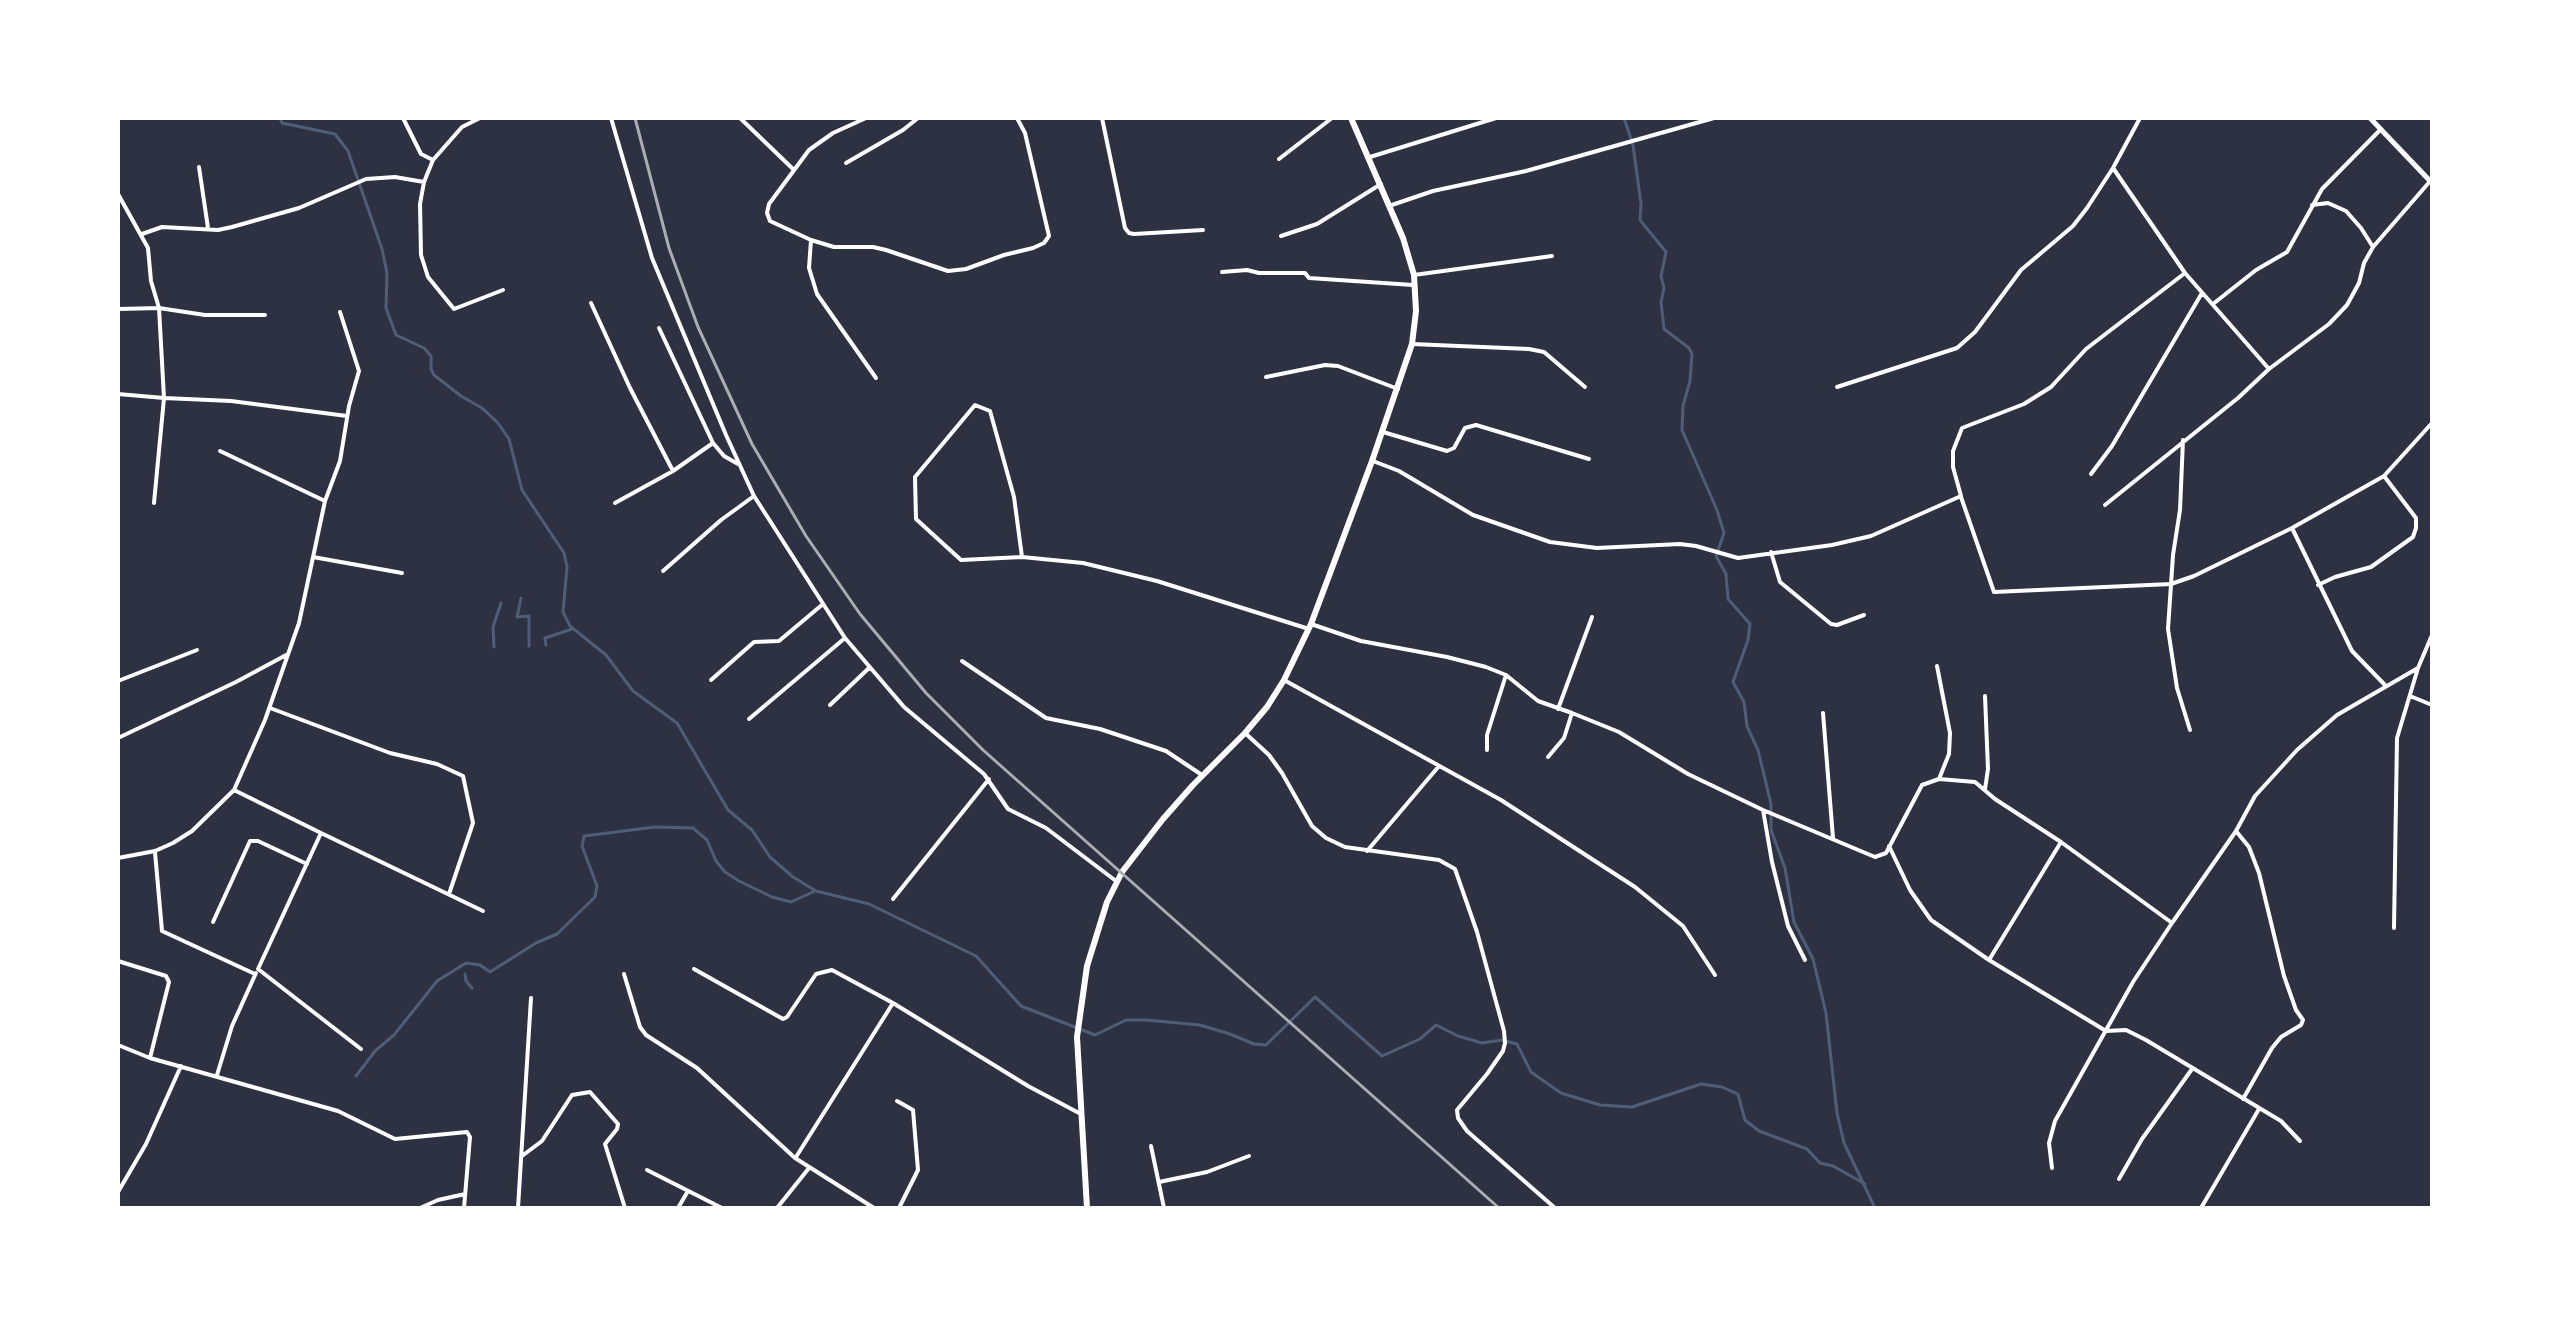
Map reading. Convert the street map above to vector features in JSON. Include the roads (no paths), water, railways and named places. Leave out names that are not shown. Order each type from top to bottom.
[{"type":"main road","points":[[1087,1208],[1079,1113],[1077,1037],[1087,966],[1116,881],[1163,819],[1267,707],[1284,680],[1310,626],[1383,432],[1412,344],[1414,275],[1403,238],[1351,118]]},
{"type":"street","points":[[403,118],[421,154],[433,160]]},
{"type":"street","points":[[480,118],[462,127],[433,160],[420,204],[421,255],[428,277],[454,309],[503,290]]},
{"type":"street","points":[[611,118],[624,171],[652,258],[740,466],[754,496],[845,638],[904,707],[989,779],[1008,809],[1046,828],[1116,881]]},
{"type":"street","points":[[740,118],[793,169]]},
{"type":"street","points":[[866,118],[821,140],[793,169],[767,213],[770,221],[834,247],[873,247],[948,271],[966,269],[1044,243],[1049,236],[1025,133],[1017,118]]},
{"type":"street","points":[[846,163],[918,118]]},
{"type":"street","points":[[1102,118],[1125,228],[1129,233],[1203,230]]},
{"type":"street","points":[[1279,159],[1332,118]]},
{"type":"street","points":[[1370,157],[1496,118]]},
{"type":"street","points":[[1389,206],[1433,191],[1575,158],[1639,137],[1714,118]]},
{"type":"street","points":[[1837,387],[1957,348],[1975,332],[2021,270],[2073,226],[2113,168],[2140,118]]},
{"type":"street","points":[[2105,505],[2238,398],[2269,369],[2329,324],[2347,305],[2373,247],[2431,181],[2370,118]]},
{"type":"street","points":[[2213,304],[2256,270],[2287,252],[2322,189],[2381,129]]},
{"type":"street","points":[[199,167],[208,228]]},
{"type":"street","points":[[2113,168],[2185,273],[2269,369]]},
{"type":"street","points":[[142,234],[162,227],[232,227],[278,215],[366,179],[395,177],[424,182]]},
{"type":"street","points":[[1281,236],[1317,224],[1381,184]]},
{"type":"street","points":[[118,194],[148,248],[151,281],[159,308],[164,398],[154,503]]},
{"type":"street","points":[[2310,206],[2328,203],[2346,211],[2373,247]]},
{"type":"street","points":[[811,240],[809,268],[817,294],[876,378]]},
{"type":"street","points":[[1414,275],[1552,256]]},
{"type":"street","points":[[1222,272],[1305,273],[1309,278],[1416,285]]},
{"type":"street","points":[[2185,273],[2086,349],[2051,387],[2024,404],[1962,428],[1953,451],[1953,467],[1994,592],[2171,584],[2194,576],[2292,528],[2384,476],[2432,423]]},
{"type":"street","points":[[2091,474],[2112,446],[2202,293]]},
{"type":"street","points":[[591,303],[673,471]]},
{"type":"street","points":[[118,309],[159,308],[205,315],[265,315]]},
{"type":"street","points":[[118,858],[155,851],[192,831],[234,790],[270,708],[299,623],[325,501],[340,461],[347,416],[359,371],[340,312]]},
{"type":"street","points":[[659,328],[713,443],[724,456],[740,466]]},
{"type":"street","points":[[1412,344],[1544,352],[1585,387]]},
{"type":"street","points":[[1266,377],[1298,368],[1338,366],[1398,389]]},
{"type":"street","points":[[118,394],[231,401],[347,416]]},
{"type":"street","points":[[1022,557],[1014,497],[990,411],[975,405],[915,477],[916,519],[961,560],[1022,557],[1083,563],[1157,581],[1361,641],[1486,667],[1506,675],[1538,701],[1619,732],[1688,774],[1763,810],[1875,857],[1886,853],[1920,788],[1927,781],[1975,782],[2172,923]]},
{"type":"street","points":[[1383,432],[1447,451],[1454,448],[1462,431],[1476,425],[1589,459]]},
{"type":"street","points":[[2183,440],[2180,510],[2168,629],[2177,688],[2190,730]]},
{"type":"street","points":[[615,503],[673,471],[713,443]]},
{"type":"street","points":[[220,451],[325,501]]},
{"type":"street","points":[[1372,461],[1399,471],[1473,515],[1550,542],[1597,548],[1696,546],[1738,558],[1832,545],[1871,536],[1961,496]]},
{"type":"street","points":[[2318,585],[2371,567],[2413,537],[2416,518],[2384,476]]},
{"type":"street","points":[[663,571],[721,520],[754,496]]},
{"type":"street","points":[[2292,528],[2352,651],[2385,685]]},
{"type":"street","points":[[1771,552],[1776,575],[1784,587],[1831,624],[1837,625],[1864,615]]},
{"type":"street","points":[[313,557],[402,573]]},
{"type":"street","points":[[711,680],[754,642],[779,641],[823,604]]},
{"type":"street","points":[[1558,709],[1592,617]]},
{"type":"street","points":[[2394,928],[2397,738],[2418,668],[2432,635]]},
{"type":"street","points":[[749,719],[845,638]]},
{"type":"street","points":[[118,681],[197,650]]},
{"type":"street","points":[[118,738],[289,653]]},
{"type":"street","points":[[962,661],[1046,718],[1100,729],[1166,751],[1202,775]]},
{"type":"street","points":[[1937,666],[1950,733],[1949,754],[1939,779]]},
{"type":"street","points":[[830,705],[869,668]]},
{"type":"street","points":[[2052,1168],[2049,1143],[2055,1121],[2133,982],[2236,831],[2255,796],[2297,750],[2337,715],[2418,668]]},
{"type":"street","points":[[1487,750],[1487,735],[1506,675]]},
{"type":"street","points":[[1284,680],[1501,800],[1635,887],[1683,926],[1715,975]]},
{"type":"street","points":[[1985,696],[1988,769],[1985,789]]},
{"type":"street","points":[[2410,696],[2432,705]]},
{"type":"street","points":[[270,708],[390,753],[437,764],[463,776],[473,823],[449,894]]},
{"type":"street","points":[[1548,757],[1564,738],[1572,713]]},
{"type":"street","points":[[1823,713],[1833,838]]},
{"type":"street","points":[[1245,733],[1269,755],[1282,773],[1312,826],[1335,842],[1367,851],[1439,860],[1455,869],[1477,932],[1504,1031],[1503,1051],[1457,1110],[1458,1118],[1467,1131],[1555,1208]]},
{"type":"street","points":[[1367,851],[1439,766]]},
{"type":"street","points":[[893,899],[989,779]]},
{"type":"street","points":[[234,790],[483,911]]},
{"type":"street","points":[[1763,810],[1788,926],[1805,960]]},
{"type":"street","points":[[2236,831],[2249,847],[2259,873],[2284,976],[2296,1010],[2303,1020],[2272,1048],[2243,1099]]},
{"type":"street","points":[[217,1075],[232,1026],[321,833]]},
{"type":"street","points":[[213,922],[250,841],[258,841],[307,864]]},
{"type":"street","points":[[1989,960],[2061,842]]},
{"type":"street","points":[[1889,846],[1910,890],[1931,920],[1989,960],[2106,1031],[2126,1030],[2281,1121],[2300,1141]]},
{"type":"street","points":[[155,851],[162,931],[256,971],[361,1049]]},
{"type":"street","points":[[118,961],[166,976],[169,982],[150,1058]]},
{"type":"street","points":[[694,969],[783,1019],[816,974],[832,970],[1079,1113]]},
{"type":"street","points":[[624,974],[640,1027],[646,1035],[697,1068],[795,1158],[874,1208]]},
{"type":"street","points":[[518,1208],[531,998]]},
{"type":"street","points":[[795,1158],[893,1003]]},
{"type":"street","points":[[118,1047],[338,1111],[395,1139],[467,1132],[470,1137],[464,1208]]},
{"type":"street","points":[[118,1192],[146,1144],[181,1066]]},
{"type":"street","points":[[2119,1179],[2142,1139],[2192,1069]]},
{"type":"street","points":[[522,1156],[542,1141],[572,1095],[590,1092],[618,1124],[605,1144],[625,1208]]},
{"type":"street","points":[[897,1101],[913,1110],[918,1170],[899,1208]]},
{"type":"street","points":[[2201,1208],[2259,1109]]},
{"type":"street","points":[[1151,1146],[1164,1208]]},
{"type":"street","points":[[1159,1182],[1207,1172],[1249,1156]]},
{"type":"street","points":[[777,1208],[809,1168]]},
{"type":"street","points":[[647,1170],[722,1208]]},
{"type":"street","points":[[678,1208],[688,1191]]},
{"type":"street","points":[[420,1208],[465,1194]]},
{"type":"waterway","points":[[280,118],[282,123],[335,134],[348,151],[382,249],[387,273],[386,308],[396,335],[424,348],[431,356],[434,375],[482,408],[509,439],[522,490],[564,553],[567,567],[563,612],[570,626],[606,655],[633,691],[677,723],[728,810],[752,830],[770,857],[793,877],[816,891],[869,904],[976,956],[1021,1006],[1095,1035],[1126,1020],[1146,1020],[1200,1025],[1254,1044],[1266,1045],[1315,997],[1382,1056],[1420,1039],[1436,1025],[1482,1043],[1502,1040],[1517,1044],[1531,1072],[1561,1093],[1600,1105],[1632,1107],[1701,1084],[1722,1087],[1738,1094],[1745,1120],[1759,1131],[1807,1149],[1820,1163],[1833,1166],[1865,1184]]},
{"type":"waterway","points":[[1624,118],[1633,145],[1641,204],[1640,220],[1666,252],[1661,276],[1664,329],[1689,348],[1692,354],[1682,430],[1724,533],[1716,556],[1726,574],[1728,599],[1750,624],[1748,640],[1733,682],[1744,702],[1747,726],[1758,750],[1771,804],[1771,830],[1785,868],[1794,922],[1813,959],[1826,1013],[1837,1113],[1844,1143],[1875,1208]]},
{"type":"waterway","points":[[521,598],[517,617],[529,616],[529,646]]},
{"type":"waterway","points":[[494,647],[493,627],[501,603]]},
{"type":"waterway","points":[[546,645],[545,638],[572,629]]},
{"type":"waterway","points":[[356,1076],[437,981],[466,963],[480,965],[490,972],[536,943],[557,934],[595,897],[597,886],[582,846],[584,836],[655,827],[693,828],[707,840],[716,861],[725,872],[739,881],[772,897],[791,902],[815,891]]},
{"type":"waterway","points":[[465,974],[472,988]]},
{"type":"railway","points":[[635,118],[669,248],[698,327],[752,444],[806,536],[860,614],[926,693],[983,750],[1499,1208]]}]
